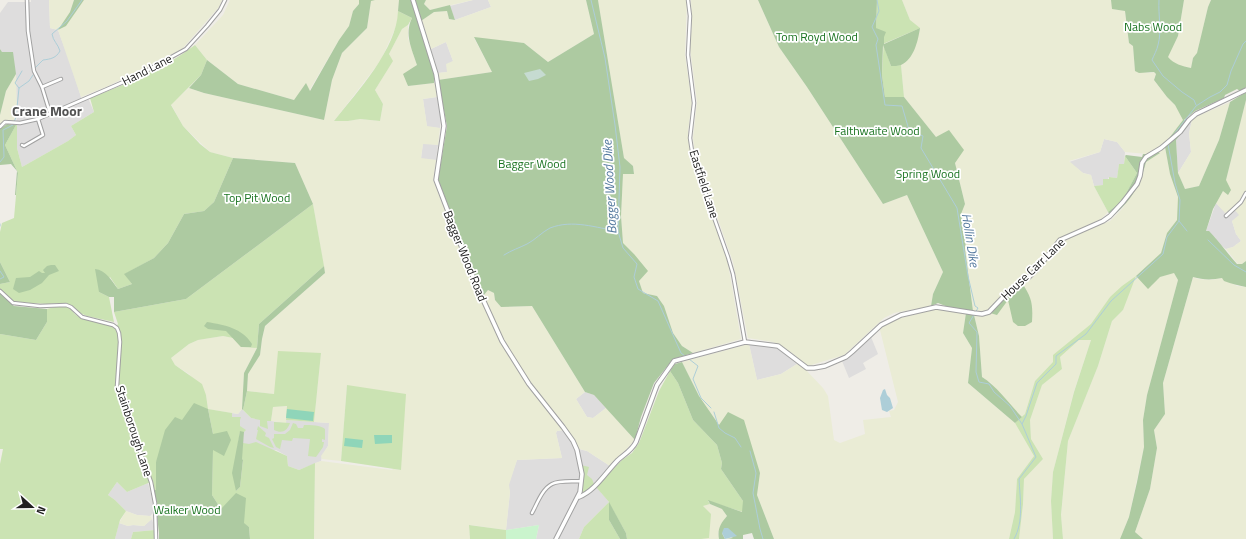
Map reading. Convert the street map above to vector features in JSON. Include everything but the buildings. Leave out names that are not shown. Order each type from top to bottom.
[{"type":"street","points":[[27,0],[28,31],[34,71],[42,87],[50,113]]},
{"type":"street","name":"Hand Lane","points":[[0,127],[5,122],[28,122],[73,105],[136,77],[186,49],[220,10],[225,0]]},
{"type":"street","name":"Bagger Wood Road","points":[[413,0],[436,74],[444,126],[436,180],[474,282],[502,341],[529,384],[563,427],[575,445],[582,474],[582,481]]},
{"type":"street","name":"Eastfield Lane","points":[[688,0],[690,16],[687,45],[694,103],[690,138],[693,158],[733,274],[745,342]]},
{"type":"street","points":[[42,87],[61,79]]},
{"type":"street","name":"House Carr Lane","points":[[745,342],[778,346],[807,368],[824,366],[846,357],[881,324],[901,315],[936,307],[975,313],[989,312],[1008,292],[1029,277],[1038,268],[1060,240],[1103,221],[1110,216],[1124,202],[1137,184],[1142,163],[1146,157],[1161,148],[1180,132],[1188,120],[1196,114],[1246,90]]},
{"type":"street","points":[[22,145],[24,146],[43,135],[38,119]]},
{"type":"street","points":[[1226,216],[1241,202],[1246,192]]},
{"type":"street","name":"Stainborough Lane","points":[[0,291],[14,303],[40,306],[66,305],[72,307],[82,317],[113,325],[117,328],[120,342],[117,386],[151,482],[155,503],[156,539]]},
{"type":"street","points":[[578,497],[593,488],[621,457],[632,449],[657,385],[674,361],[745,342]]},
{"type":"street","points":[[532,513],[544,492],[552,484],[582,481],[578,497],[556,539]]},
{"type":"shaded area","points":[[31,0],[49,0],[50,28],[58,30],[71,65],[81,101],[88,98],[94,112],[71,126],[76,135],[22,167],[17,148],[16,74],[0,49],[0,13],[8,2],[31,2]]},
{"type":"shaded area","points":[[473,0],[488,0],[491,7],[455,20],[450,6]]},
{"type":"shaded area","points":[[446,42],[453,61],[447,72],[438,73],[431,49]]},
{"type":"shaded area","points":[[437,97],[441,116],[440,128],[427,127],[423,99]]},
{"type":"shaded area","points":[[1192,120],[1189,133],[1191,152],[1178,173],[1176,140]]},
{"type":"shaded area","points":[[1104,139],[1117,142],[1125,152],[1124,164],[1119,164],[1117,178],[1109,177],[1104,185],[1094,186],[1091,175],[1083,173],[1069,162],[1100,152]]},
{"type":"shaded area","points":[[423,143],[438,145],[436,160],[421,159]]},
{"type":"shaded area","points":[[1216,203],[1228,215],[1235,210],[1240,215],[1232,221],[1236,234],[1241,241],[1233,247],[1226,249],[1218,243],[1215,237],[1206,231]]},
{"type":"shaded area","points":[[871,337],[878,354],[863,363],[866,369],[849,378],[842,361],[847,359]]},
{"type":"shaded area","points":[[749,344],[777,348],[797,364],[781,374],[757,380]]},
{"type":"shaded area","points":[[585,392],[594,395],[606,408],[593,418],[587,417],[576,399]]},
{"type":"shaded area","points":[[242,409],[251,418],[286,423],[286,420],[329,423],[328,446],[322,456],[321,461],[299,470],[288,466],[287,456],[276,450],[241,459],[244,432],[230,430],[232,413],[238,414]]},
{"type":"shaded area","points":[[564,430],[574,448],[578,446],[579,449],[587,451],[610,466],[594,484],[609,502],[584,527],[579,539],[536,539],[539,525],[506,530],[510,492],[508,485],[517,460],[562,458],[556,433],[557,431]]},
{"type":"shaded area","points":[[117,482],[127,492],[148,483],[153,502],[153,513],[150,516],[137,515],[126,511],[108,495]]},
{"type":"shaded area","points":[[152,519],[155,530],[133,532],[131,539],[115,539],[119,523],[128,526],[144,526]]},
{"type":"green space","points":[[49,0],[74,0],[70,12],[59,30],[66,26],[84,0],[222,0],[219,7],[182,49],[108,86],[81,97],[58,30],[50,28]]},
{"type":"green space","points":[[74,0],[84,0],[66,26],[58,30],[70,12]]},
{"type":"green space","points":[[230,0],[359,0],[359,4],[353,11],[349,26],[309,91],[306,84],[294,100],[238,84],[207,60],[195,45],[223,15]]},
{"type":"green space","points":[[359,0],[375,0],[371,1],[367,28],[342,53],[332,80],[324,120],[204,93],[189,88],[201,75],[207,60],[238,84],[294,100],[306,83],[310,91],[339,40],[349,26],[353,11],[359,4]]},
{"type":"green space","points":[[371,0],[399,0],[398,22],[381,60],[334,121],[359,119],[380,121],[383,104],[375,90],[392,62],[389,54],[402,29],[408,25],[408,38],[417,65],[407,86],[435,83],[437,97],[423,99],[427,126],[440,128],[438,145],[423,144],[421,158],[436,160],[433,180],[480,301],[488,290],[494,293],[495,300],[501,307],[532,306],[585,392],[576,399],[587,417],[593,418],[606,408],[635,440],[610,466],[587,451],[579,449],[557,415],[554,417],[564,430],[557,431],[556,433],[562,458],[517,460],[509,485],[510,492],[506,530],[471,525],[469,526],[470,539],[314,539],[315,463],[321,461],[401,470],[347,385],[341,461],[322,459],[321,456],[328,446],[329,423],[314,422],[321,353],[274,394],[247,391],[248,374],[260,355],[265,326],[325,273],[313,204],[295,163],[233,158],[210,152],[183,126],[171,104],[189,88],[204,93],[324,120],[332,80],[342,53],[367,28]]},
{"type":"green space","points":[[399,0],[426,0],[424,4],[430,10],[450,5],[455,20],[449,19],[447,11],[434,12],[418,23],[435,74],[434,83],[408,86],[403,74],[417,65],[409,36],[412,18],[398,11]]},
{"type":"green space","points":[[426,0],[473,0],[430,10],[424,4]]},
{"type":"green space","points":[[488,0],[586,0],[594,34],[548,62],[524,43],[474,38],[492,72],[438,80],[438,73],[447,72],[446,64],[453,61],[446,42],[431,49],[422,20],[434,12],[447,11],[449,19],[455,20],[491,7]]},
{"type":"green space","name":"Bagger Wood","points":[[586,0],[598,0],[624,158],[633,166],[634,174],[623,174],[621,216],[623,243],[648,271],[639,281],[643,293],[657,296],[664,306],[673,333],[682,346],[693,353],[673,359],[654,383],[641,417],[635,440],[594,395],[585,392],[532,306],[501,307],[495,300],[494,293],[488,290],[484,295],[476,282],[438,180],[447,126],[438,80],[492,72],[474,37],[524,43],[548,62],[594,34]]},
{"type":"green space","points":[[598,0],[687,0],[685,55],[692,103],[688,131],[691,160],[727,258],[741,339],[693,353],[682,346],[673,333],[664,306],[657,296],[643,293],[634,254],[623,244],[621,216],[623,173],[634,173],[633,166],[624,158]]},
{"type":"green space","points":[[691,0],[758,0],[779,47],[807,87],[883,204],[907,195],[943,272],[933,294],[931,306],[894,313],[884,318],[844,355],[808,366],[792,353],[773,342],[748,338],[733,262],[695,154],[693,138],[697,102],[690,48],[692,24]]},
{"type":"green space","points":[[758,0],[877,0],[876,28],[886,32],[884,44],[920,28],[915,49],[909,59],[901,65],[891,66],[883,45],[882,75],[885,97],[904,97],[936,137],[949,130],[964,150],[955,163],[965,204],[961,214],[967,233],[965,249],[973,311],[948,307],[938,303],[931,306],[933,294],[943,272],[907,195],[883,204],[807,87],[779,47]]},
{"type":"green space","points":[[877,0],[902,0],[910,20],[920,28],[884,44],[884,37],[876,28]]},
{"type":"green space","points":[[902,0],[1111,0],[1113,9],[1125,11],[1129,43],[1133,46],[1135,71],[1150,73],[1154,72],[1156,74],[1154,80],[1175,105],[1184,120],[1164,144],[1147,154],[1125,152],[1117,142],[1104,139],[1100,152],[1069,161],[1083,173],[1091,175],[1094,186],[1108,212],[1101,219],[1058,239],[1031,273],[1007,292],[989,310],[973,311],[965,249],[967,232],[961,213],[965,204],[955,163],[904,97],[901,65],[908,59],[910,20]]},
{"type":"green space","name":"Nabs Wood","points":[[1111,0],[1184,0],[1178,36],[1168,57],[1176,63],[1191,68],[1193,58],[1197,53],[1211,0],[1246,0],[1246,87],[1240,91],[1237,89],[1225,95],[1224,98],[1195,111],[1184,120],[1192,120],[1176,140],[1178,173],[1185,189],[1199,186],[1219,140],[1230,102],[1246,92],[1246,100],[1226,180],[1231,190],[1228,195],[1223,191],[1213,209],[1206,231],[1209,231],[1213,235],[1237,264],[1242,264],[1246,261],[1246,287],[1224,281],[1222,278],[1200,279],[1193,277],[1163,383],[1165,414],[1154,430],[1157,448],[1150,489],[1135,532],[1143,539],[1120,539],[1129,517],[1144,447],[1143,420],[1147,395],[1178,280],[1174,273],[1160,277],[1148,289],[1136,276],[1161,253],[1167,233],[1177,220],[1178,197],[1170,174],[1165,147],[1170,137],[1183,120],[1175,105],[1154,80],[1156,74],[1154,72],[1139,73],[1135,71],[1133,46],[1129,43],[1125,11],[1112,9]]},
{"type":"green space","points":[[1184,0],[1211,0],[1197,54],[1193,58],[1191,68],[1180,66],[1167,57],[1178,36]]},
{"type":"green space","points":[[398,11],[412,18],[408,25],[402,29],[389,54],[393,61],[375,90],[383,104],[380,121],[360,119],[334,121],[364,83],[383,55],[391,40],[396,25]]},
{"type":"green space","points":[[195,45],[207,60],[201,75],[171,105],[183,126],[200,144],[210,152],[233,158],[214,202],[204,211],[184,214],[168,243],[154,258],[125,274],[132,284],[118,289],[110,277],[99,292],[109,297],[114,322],[87,316],[80,313],[73,306],[63,303],[47,304],[14,302],[0,289],[0,284],[10,282],[0,262],[0,232],[2,223],[14,218],[18,173],[5,145],[17,123],[17,148],[22,167],[76,135],[71,126],[94,112],[90,98],[158,69]]},
{"type":"green space","points":[[884,46],[891,66],[901,65],[904,97],[885,97],[882,75]]},
{"type":"green space","points":[[0,49],[2,52],[13,52],[16,74],[6,91],[0,115]]},
{"type":"green space","points":[[540,69],[546,75],[538,79],[529,81],[524,73]]},
{"type":"green space","points":[[16,74],[17,117],[13,121],[5,120],[0,124],[0,115],[6,91]]},
{"type":"green space","points":[[1246,100],[1246,261],[1242,264],[1238,264],[1226,249],[1233,247],[1241,241],[1236,234],[1232,221],[1239,215],[1233,208],[1225,213],[1216,203],[1223,191]]},
{"type":"green space","points":[[1230,102],[1219,140],[1199,186],[1185,189],[1178,173],[1191,152],[1189,133],[1192,120]]},
{"type":"green space","points":[[7,124],[16,125],[5,145],[18,173],[16,195],[17,171],[11,164],[0,165],[0,129]]},
{"type":"green space","points":[[1165,147],[1170,174],[1178,197],[1177,220],[1167,233],[1161,253],[1136,276],[1160,277],[1174,272],[1178,280],[1147,395],[1143,420],[1144,447],[1129,517],[1120,539],[1063,539],[1061,516],[1068,441],[1098,366],[1112,321],[1123,310],[1110,297],[1092,324],[1080,334],[1035,381],[1025,414],[1022,417],[991,383],[982,377],[979,336],[974,315],[990,313],[1008,299],[1022,283],[1032,278],[1061,241],[1110,221],[1123,208],[1142,177],[1146,162]]},
{"type":"green space","points":[[1154,150],[1160,153],[1146,162],[1138,186],[1130,199],[1112,217],[1108,212],[1122,201],[1137,173],[1125,156],[1142,157],[1143,154],[1147,154]]},
{"type":"green space","points":[[1125,156],[1137,173],[1122,201],[1108,212],[1094,186],[1103,185],[1103,179],[1109,179],[1109,177],[1117,178],[1119,164],[1124,164]]},
{"type":"green space","name":"Top Pit Wood","points":[[233,158],[295,163],[313,204],[186,299],[114,312],[114,297],[109,297],[99,292],[95,269],[106,274],[118,289],[132,284],[124,274],[154,258],[168,243],[184,214],[204,211],[214,202]]},
{"type":"green space","points":[[313,204],[324,266],[259,324],[257,348],[241,347],[233,338],[223,336],[198,340],[189,344],[171,358],[175,365],[202,384],[206,395],[208,409],[156,462],[156,490],[154,490],[153,481],[127,492],[117,482],[108,495],[126,511],[120,520],[115,539],[0,539],[0,464],[3,449],[0,449],[0,334],[36,340],[47,322],[47,309],[56,307],[68,307],[79,317],[115,328],[118,324],[114,312],[186,299]]},
{"type":"green space","points":[[0,262],[10,282],[0,284]]},
{"type":"green space","points":[[55,265],[59,271],[49,275],[42,283],[30,290],[19,293],[13,289],[16,278],[30,277],[39,271],[45,273],[43,270],[47,266]]},
{"type":"green space","points":[[324,266],[325,273],[265,326],[260,355],[248,374],[247,391],[243,410],[244,373],[257,348],[259,324]]},
{"type":"green space","points":[[1136,276],[1123,310],[1112,321],[1098,366],[1068,441],[1061,515],[1063,539],[1053,539],[1051,501],[1053,472],[1074,392],[1091,340],[1079,340],[1060,357],[1062,369],[1042,385],[1030,420],[1031,439],[1043,459],[1024,479],[1019,539],[1009,539],[1015,512],[1017,479],[1034,456],[1015,423],[1025,414],[1035,381],[1053,362],[1053,355],[1091,324],[1110,297]]},
{"type":"green space","points":[[1193,277],[1211,280],[1222,278],[1237,286],[1246,287],[1246,539],[1143,539],[1135,532],[1150,489],[1157,448],[1154,430],[1165,414],[1163,383]]},
{"type":"green space","points":[[1022,283],[1031,301],[1032,322],[1025,326],[1018,326],[1013,322],[1008,300],[997,315],[990,313],[1009,293]]},
{"type":"green space","points":[[0,293],[14,306],[47,309],[47,322],[36,340],[0,334]]},
{"type":"green space","points":[[936,309],[966,313],[963,333],[972,348],[968,383],[1015,423],[1034,456],[1017,479],[1015,512],[1009,539],[774,539],[757,495],[760,473],[719,425],[699,396],[682,362],[749,344],[757,380],[781,374],[797,364],[806,370],[823,388],[828,396],[834,440],[840,443],[865,434],[863,420],[891,417],[889,411],[894,410],[898,402],[880,330],[886,322]]},
{"type":"green space","points":[[966,313],[974,315],[979,336],[982,377],[998,391],[1022,417],[1015,423],[968,383],[972,348],[963,333]]},
{"type":"green space","points":[[207,322],[227,326],[238,331],[248,339],[252,344],[251,347],[241,347],[226,331],[208,329],[204,326]]},
{"type":"green space","points":[[223,336],[233,338],[241,347],[257,348],[244,373],[242,409],[238,414],[208,409],[206,395],[189,374],[175,365],[171,358],[189,344],[198,340]]},
{"type":"green space","points":[[1079,340],[1091,340],[1074,391],[1053,472],[1051,501],[1053,539],[1019,539],[1024,479],[1043,459],[1031,439],[1030,420],[1042,385],[1062,369],[1060,357]]},
{"type":"green space","points":[[278,351],[321,353],[314,422],[286,420],[287,406],[273,407],[271,421],[267,421],[268,429],[260,426],[260,420],[251,418],[243,410],[247,391],[274,394]]},
{"type":"green space","points":[[682,362],[699,396],[719,425],[728,412],[744,420],[760,473],[757,495],[774,539],[754,539],[752,533],[743,535],[743,539],[726,539],[733,538],[722,533],[725,539],[719,539],[720,526],[727,516],[722,509],[710,504],[708,500],[742,512],[743,501],[721,469],[722,463],[717,445],[693,420],[678,383],[670,371],[675,364]]},
{"type":"green space","points":[[670,371],[678,383],[693,420],[717,445],[722,463],[721,469],[743,501],[743,512],[708,501],[710,504],[703,506],[711,514],[709,538],[627,539],[626,533],[609,503],[609,520],[620,539],[579,539],[584,527],[609,502],[596,487],[622,460],[632,453],[639,443],[659,391]]},
{"type":"green space","points":[[347,385],[406,394],[401,470],[341,461]]},
{"type":"green space","name":"Walker Wood","points":[[194,403],[208,409],[213,434],[227,431],[231,440],[224,456],[213,450],[212,495],[221,509],[236,493],[246,498],[244,523],[249,527],[250,539],[159,539],[154,490],[156,490],[156,462],[165,430],[175,417],[182,420]]},
{"type":"green space","points":[[288,406],[286,423],[271,421],[273,407]]},
{"type":"green space","points":[[208,409],[232,413],[232,417],[241,417],[240,426],[246,430],[244,432],[240,432],[237,450],[236,491],[240,487],[243,443],[249,444],[256,442],[287,456],[288,466],[299,470],[315,463],[314,539],[250,539],[249,527],[221,509],[212,495],[213,434]]},
{"type":"green space","points":[[287,409],[314,412],[313,421],[286,418]]},
{"type":"green space","points":[[274,422],[290,423],[286,430],[279,432],[274,430]]},
{"type":"green space","points":[[293,423],[296,424],[298,428],[303,428],[304,425],[309,425],[318,426],[325,429],[325,440],[322,439],[322,442],[324,442],[323,447],[316,457],[308,456],[310,439],[293,438],[292,441],[282,440],[280,449],[276,447],[272,439],[274,438],[274,434],[285,434],[290,430]]},
{"type":"green space","points":[[258,426],[266,433],[265,436],[269,438],[274,448],[256,439]]},
{"type":"green space","points":[[240,431],[244,432],[243,460],[240,487],[236,491],[232,473]]},
{"type":"green space","points":[[374,435],[392,435],[392,443],[375,444]]},
{"type":"green space","points":[[345,438],[363,440],[362,448],[344,446]]},
{"type":"green space","points":[[581,465],[589,467],[587,475],[592,479],[594,484],[584,493],[582,493],[583,473]]},
{"type":"green space","points":[[609,502],[626,533],[627,539],[620,539],[609,520]]},
{"type":"green space","points":[[710,504],[722,509],[727,516],[718,533],[719,539],[702,539],[703,506]]},
{"type":"green space","points":[[126,511],[137,515],[150,516],[152,519],[144,526],[128,526],[119,523]]},
{"type":"green space","points":[[469,525],[506,530],[506,539],[470,539]]},
{"type":"green space","points":[[539,525],[536,539],[506,539],[506,530]]},
{"type":"green space","points":[[155,530],[155,539],[131,539],[133,532]]},
{"type":"water","points":[[885,389],[893,408],[887,412],[882,410],[880,398],[883,390]]},
{"type":"water","points":[[724,528],[728,528],[737,536],[725,539],[722,533]]},
{"type":"waterway","points":[[35,68],[43,60],[53,58],[60,51],[53,39],[52,34],[67,21],[82,0]]},
{"type":"waterway","name":"Bagger Wood Dike","points":[[591,0],[605,58],[620,167],[618,231],[623,248],[637,264],[634,277],[638,289],[658,301],[681,353],[685,356]]},
{"type":"waterway","name":"Hollin Dike","points":[[877,0],[879,11],[872,27],[878,39],[876,45],[885,105],[902,106],[909,130],[923,136],[921,148],[957,208],[968,276],[975,306],[978,308],[969,323],[977,332],[976,372],[979,382],[989,384],[994,392],[1010,406],[1022,424]]},
{"type":"waterway","points":[[1159,0],[1159,40],[1152,60],[1163,76],[1194,100],[1196,105]]},
{"type":"waterway","points":[[1172,137],[1196,106],[1220,92],[1227,85],[1231,71],[1243,44],[1246,41]]},
{"type":"waterway","points":[[19,88],[15,83],[22,71]]},
{"type":"waterway","points":[[0,162],[4,157],[3,130],[13,125],[16,117],[19,88],[29,81],[33,75]]},
{"type":"waterway","points":[[1014,539],[1020,518],[1019,479],[1036,457],[1022,424],[1037,383],[1056,364],[1056,356],[1086,334],[1111,301],[1163,254],[1167,237],[1179,221],[1180,200],[1175,183],[1168,144]]},
{"type":"waterway","points":[[1179,221],[1187,231]]},
{"type":"waterway","points":[[504,255],[530,242],[550,228],[559,225],[576,224],[618,231]]},
{"type":"waterway","points":[[1208,240],[1234,265],[1246,272]]},
{"type":"waterway","points":[[0,271],[4,277],[0,279]]},
{"type":"waterway","name":"Bagger Wood Dike","points":[[689,359],[698,366],[693,379],[701,398],[711,408]]},
{"type":"waterway","name":"Bagger Wood Dike","points":[[714,412],[719,428],[735,438],[741,447]]},
{"type":"waterway","name":"Bagger Wood Dike","points":[[750,451],[756,473],[753,493],[763,539]]},
{"type":"district","name":"Crane Moor","points":[[47,111]]},
{"type":"park label","name":"Tom Royd Wood","points":[[817,37]]},
{"type":"park label","name":"Falthwaite Wood","points":[[877,131]]},
{"type":"park label","name":"Spring Wood","points":[[928,174]]}]
